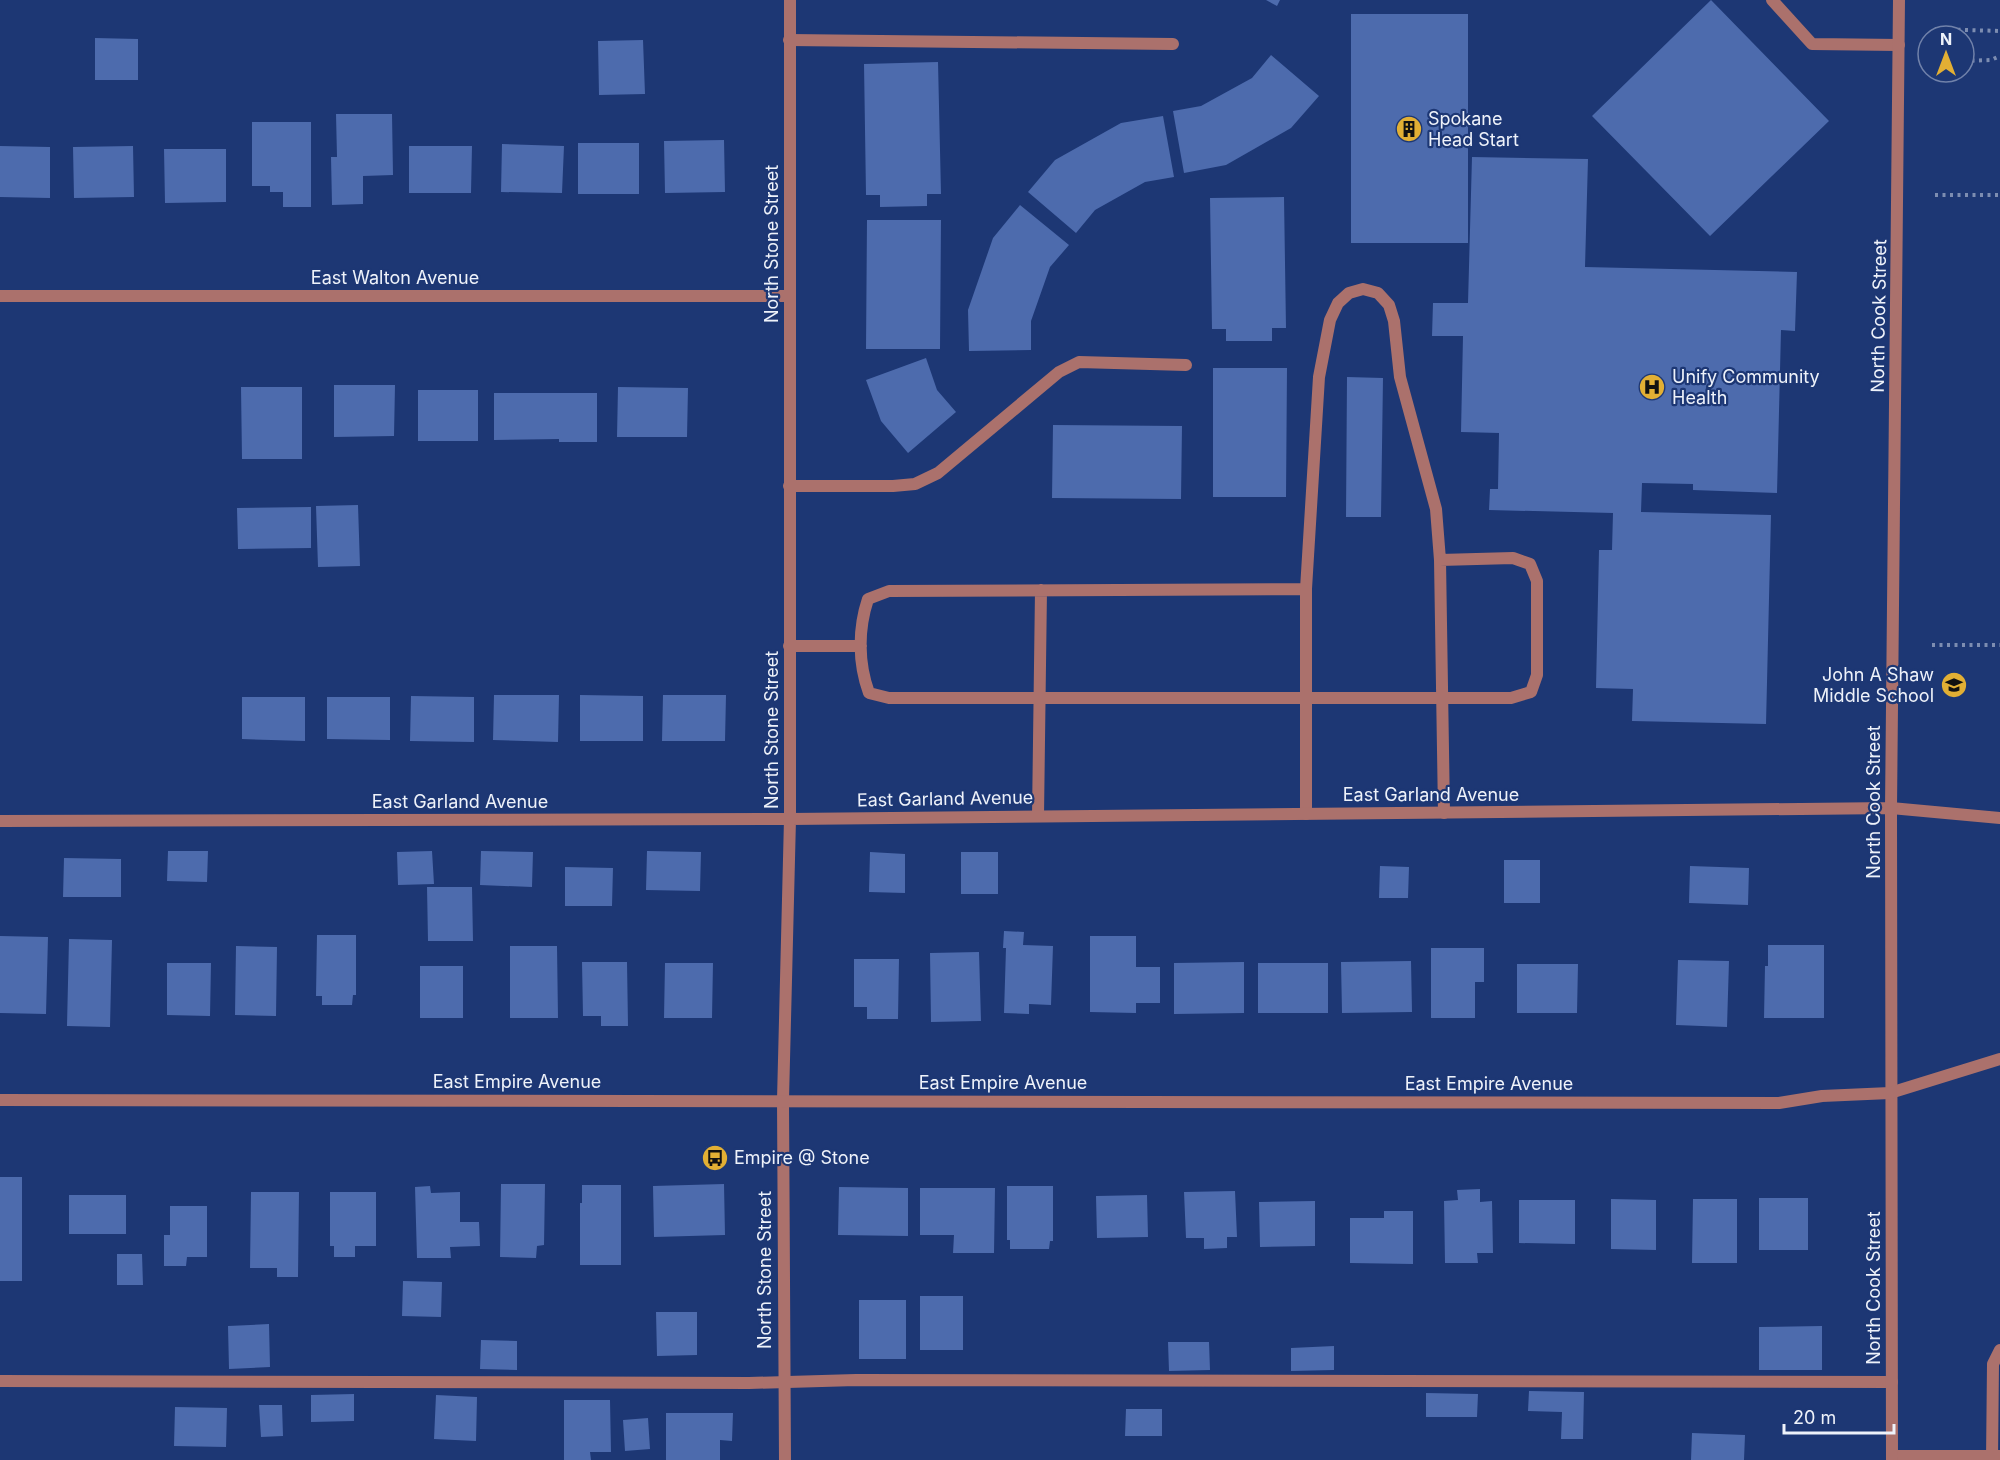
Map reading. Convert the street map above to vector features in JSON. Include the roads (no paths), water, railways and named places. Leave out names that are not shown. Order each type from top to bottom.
[{"type":"street","name":"North Stone Street","points":[[785,1460],[783,1100],[790,819],[790,0]]},
{"type":"street","points":[[1772,0],[1812,44],[1899,45]]},
{"type":"street","name":"North Cook Street","points":[[1892,1458],[1891,808],[1899,0]]},
{"type":"street","points":[[789,40],[1173,44]]},
{"type":"street","points":[[1306,814],[1306,589],[1319,377],[1330,320],[1338,303],[1349,293],[1363,289],[1378,293],[1389,305],[1394,321],[1400,377],[1436,509],[1440,560],[1444,813]]},
{"type":"street","name":"East Walton Avenue","points":[[0,296],[790,296]]},
{"type":"street","points":[[789,486],[915,484],[939,473],[1059,372],[1079,362],[1186,364]]},
{"type":"street","points":[[1306,589],[889,591],[868,599],[862,617],[863,677],[869,693],[889,698],[1511,698],[1531,692],[1537,675],[1537,581],[1530,564],[1513,558],[1440,560]]},
{"type":"street","points":[[1038,816],[1041,590]]},
{"type":"street","points":[[789,646],[861,646]]},
{"type":"street","name":"East Garland Avenue","points":[[0,821],[790,819],[1891,808],[2000,818]]},
{"type":"street","name":"East Empire Avenue","points":[[0,1100],[1779,1102],[1822,1096],[1890,1093],[2000,1059]]},
{"type":"street","points":[[1892,1458],[1994,1457],[1993,1364],[2000,1350]]},
{"type":"street","points":[[0,1381],[1892,1382]]},
{"type":"place","name":"Spokane Head Start","points":[[1409,129]]},
{"type":"place","name":"Unify Community Health","points":[[1652,387]]},
{"type":"place","name":"John A Shaw Middle School","points":[[1954,685]]},
{"type":"place","name":"Empire @ Stone","points":[[715,1158]]}]
